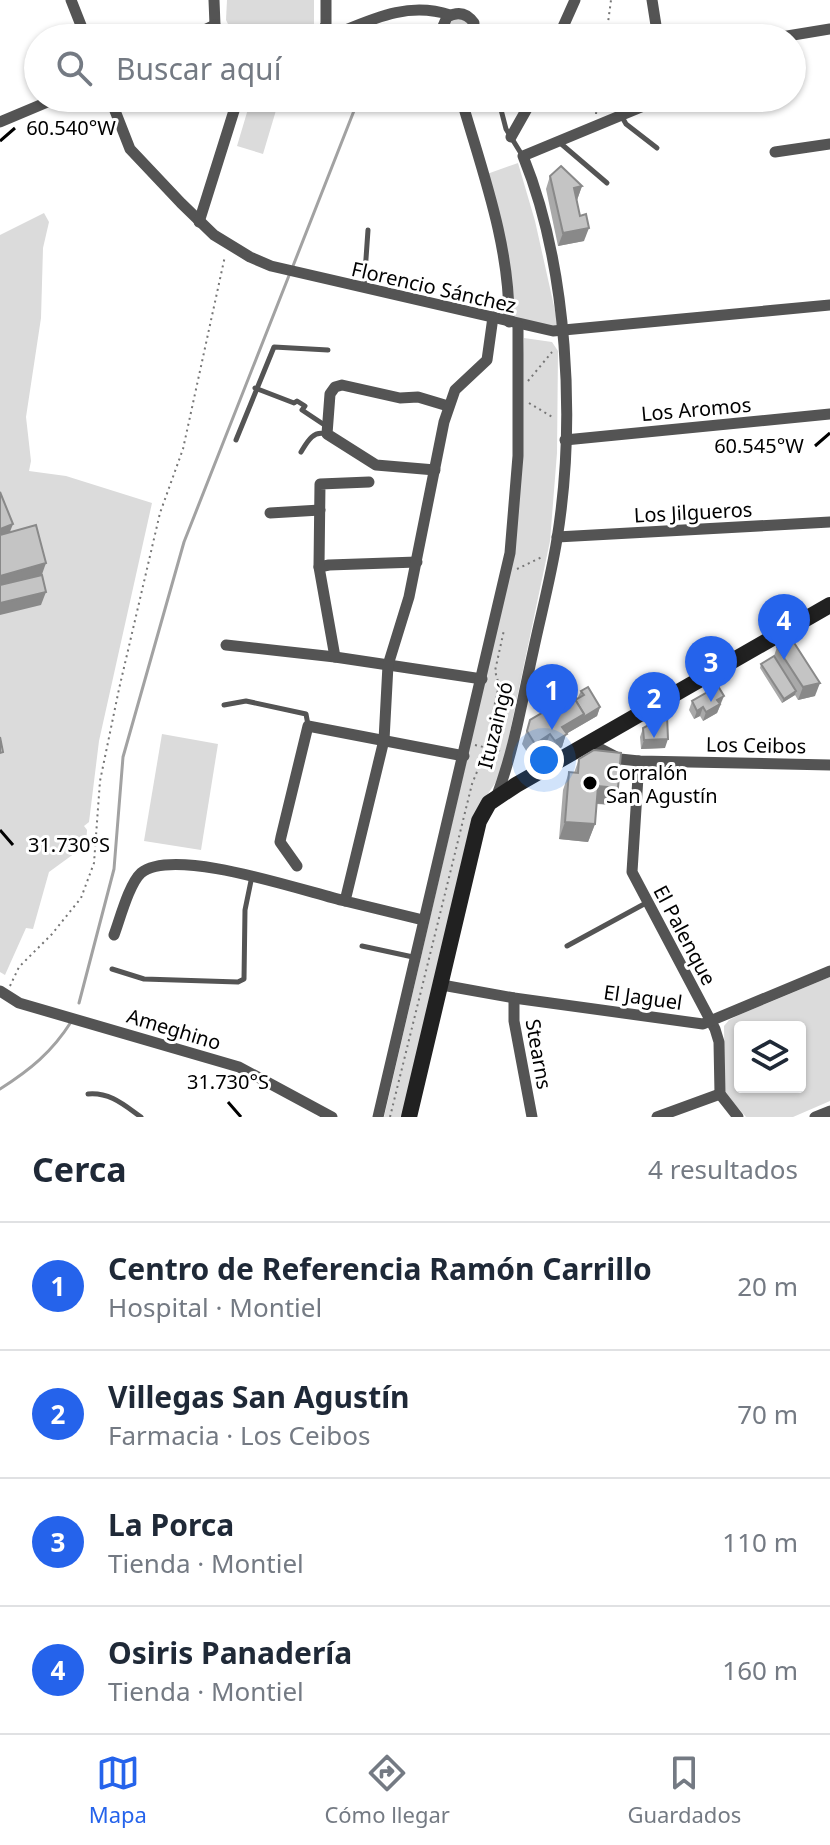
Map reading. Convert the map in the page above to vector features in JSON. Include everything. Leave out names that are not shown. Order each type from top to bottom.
[{"type":"street","points":[[71,0],[80,24]]},
{"type":"street","points":[[214,0],[215,24]]},
{"type":"street","points":[[326,0],[326,24]]},
{"type":"street","points":[[564,24],[575,0]]},
{"type":"street","points":[[652,0],[656,24]]},
{"type":"street","points":[[358,24],[385,13],[432,4],[450,15]]},
{"type":"street","points":[[432,4],[438,24]]},
{"type":"street","points":[[443,24],[450,15],[460,13],[470,17],[474,24]]},
{"type":"street","points":[[806,33],[830,29]]},
{"type":"street","points":[[0,122],[24,112]]},
{"type":"street","name":"Florencio Sánchez","points":[[115,112],[130,149],[199,222],[230,246],[271,266],[308,276],[514,324],[564,331],[830,305]]},
{"type":"street","points":[[199,222],[234,112]]},
{"type":"street","name":"Ituzaingó","points":[[378,1117],[505,581],[513,523],[518,456],[514,324],[500,237],[465,112]]},
{"type":"street","points":[[511,137],[525,112]]},
{"type":"street","points":[[523,156],[630,112]]},
{"type":"street","points":[[775,152],[830,144]]},
{"type":"street","name":"Ituzaingó","points":[[409,1117],[479,821],[486,807],[495,799],[511,757],[557,537],[565,440],[564,331],[540,214],[523,156]]},
{"type":"street","points":[[345,901],[384,740],[388,665],[409,597],[448,406],[459,385],[487,360],[493,317]]},
{"type":"street","points":[[435,470],[373,464],[327,430],[330,394],[338,386],[400,398],[418,397],[448,406]]},
{"type":"street","name":"Los Aromos","points":[[565,440],[830,414]]},
{"type":"street","points":[[335,657],[319,567],[320,484],[369,482]]},
{"type":"street","points":[[270,513],[320,510]]},
{"type":"street","name":"Los Jilgueros","points":[[557,537],[830,522]]},
{"type":"street","points":[[319,567],[417,562]]},
{"type":"street","points":[[495,799],[830,605]]},
{"type":"street","points":[[226,645],[335,657],[482,679]]},
{"type":"street","points":[[297,866],[280,842],[308,726],[464,756]]},
{"type":"street","name":"Los Ceibos","points":[[589,743],[620,759],[639,761],[830,765]]},
{"type":"street","points":[[511,757],[518,772],[533,775]]},
{"type":"street","name":"El Palenque","points":[[639,761],[631,865],[647,902],[711,1021],[719,1042],[720,1094]]},
{"type":"street","points":[[114,935],[134,882],[140,874],[161,863],[252,875],[297,890],[423,920]]},
{"type":"street","name":"El Jaguel","points":[[442,985],[694,1023],[711,1021],[830,971]]},
{"type":"street","name":"Ameghino","points":[[3,993],[19,1003],[122,1031],[251,1072],[332,1117]]},
{"type":"street","name":"Stearns","points":[[514,998],[514,1021],[532,1117]]},
{"type":"street","points":[[657,1117],[720,1094],[738,1117]]},
{"type":"street","points":[[815,1117],[830,1111]]},
{"type":"lane","points":[[501,112],[523,156]]},
{"type":"lane","points":[[621,116],[626,124],[657,148]]},
{"type":"lane","points":[[559,141],[607,183]]},
{"type":"lane","points":[[363,288],[368,230]]},
{"type":"lane","points":[[236,440],[255,388],[276,346],[328,350]]},
{"type":"lane","points":[[255,388],[294,403],[297,401],[305,406],[302,410],[327,430],[311,437],[301,452]]},
{"type":"lane","points":[[224,705],[246,701],[306,714],[308,726]]},
{"type":"lane","points":[[112,969],[144,979],[238,982],[244,979],[245,910],[252,875]]},
{"type":"lane","points":[[567,946],[647,902]]},
{"type":"lane","points":[[362,946],[414,957]]},
{"type":"lane","points":[[88,1094],[100,1093],[114,1098],[141,1117]]},
{"type":"path","points":[[608,24],[611,0]]},
{"type":"path","points":[[594,127],[596,112]]},
{"type":"path","points":[[3,993],[19,967],[52,934],[81,898],[94,863],[100,781],[119,689],[160,513],[183,449],[216,292],[230,246]]},
{"type":"path","points":[[528,402],[554,418]]},
{"type":"path","points":[[516,569],[542,557]]},
{"type":"path","points":[[467,743],[511,757]]},
{"type":"shaded area","points":[[227,0],[314,0],[314,24],[228,24]]},
{"type":"shaded area","points":[[461,18],[469,24],[448,24],[450,20]]},
{"type":"shaded area","points":[[247,112],[276,112],[263,154],[237,146]]},
{"type":"shaded area","points":[[518,163],[535,221],[558,324],[554,329],[515,318],[509,266],[487,174]]},
{"type":"shaded area","points":[[44,213],[49,222],[43,248],[41,318],[26,417],[31,461],[29,471],[66,476],[152,503],[99,741],[89,822],[84,826],[87,830],[86,845],[49,872],[33,929],[26,928],[5,975],[0,972],[0,235]]},
{"type":"shaded area","points":[[524,338],[552,342],[558,351],[557,453],[550,541],[504,760],[498,779],[485,798],[405,1117],[384,1117],[510,573]]},
{"type":"shaded area","points":[[162,734],[218,744],[201,850],[144,841]]},
{"type":"shaded area","points":[[830,977],[830,1101],[793,1117],[746,1117],[725,1093],[724,1026],[729,1020]]},
{"type":"building","points":[[561,166],[582,186],[574,188],[580,216],[586,214],[589,228],[563,233],[550,176]]},
{"type":"building","points":[[0,492],[13,524],[0,529]]},
{"type":"building","points":[[36,525],[46,563],[0,576],[0,535]]},
{"type":"building","points":[[42,575],[46,592],[0,603],[0,585]]},
{"type":"building","points":[[791,638],[820,683],[803,687],[777,647]]},
{"type":"building","points":[[774,656],[796,691],[784,699],[761,664]]},
{"type":"building","points":[[718,686],[724,696],[717,700],[720,704],[706,712],[703,707],[697,711],[692,701]]},
{"type":"building","points":[[588,687],[600,707],[582,718],[584,714],[573,696],[577,699],[584,695],[581,691]]},
{"type":"building","points":[[571,693],[584,714],[562,727],[567,734],[555,741],[550,734],[535,744],[527,731],[530,720]]},
{"type":"building","points":[[667,715],[668,739],[644,740],[643,728]]},
{"type":"building","points":[[594,750],[621,753],[618,788],[598,786],[595,824],[565,822],[569,772],[578,773],[579,759]]},
{"type":"waterway","points":[[293,266],[354,112]]},
{"type":"waterway","points":[[79,1003],[114,869],[123,757],[184,542],[290,273]]},
{"type":"waterway","points":[[0,1089],[40,1060],[71,1022]]},
{"type":"place","name":"Osiris Panadería","points":[[784,660]]},
{"type":"place","name":"La Porca","points":[[711,702]]},
{"type":"place","name":"Centro de Referencia Ramón Carrillo","points":[[552,730]]},
{"type":"place","name":"Villegas San Agustín","points":[[654,738]]},
{"type":"place","name":"Corralón San Agustín","points":[[590,783]]}]
